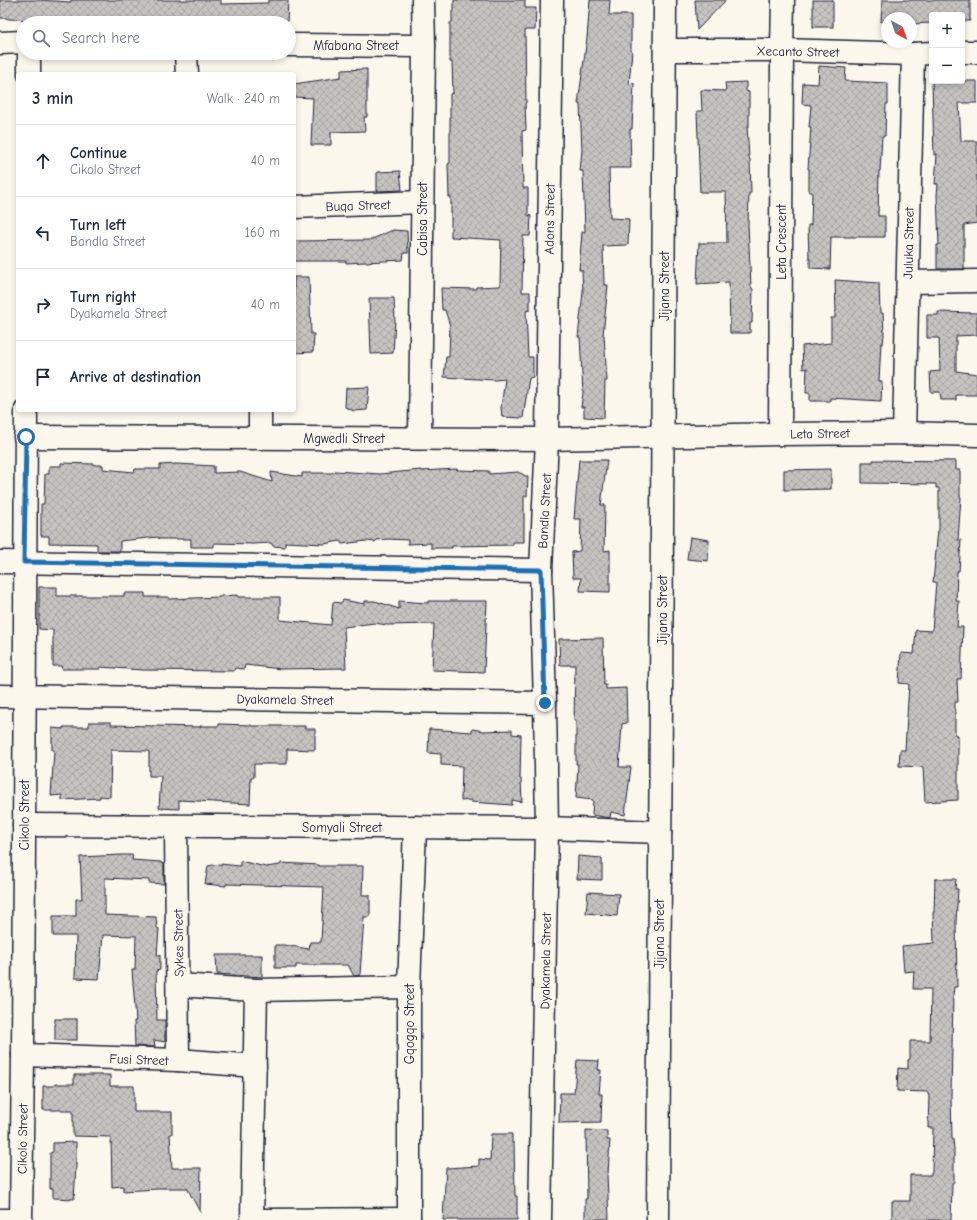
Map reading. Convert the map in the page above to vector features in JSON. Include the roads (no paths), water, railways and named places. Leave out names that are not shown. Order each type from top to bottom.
[{"type":"street","name":"Cabisa Street","points":[[420,438],[424,46],[423,0]]},
{"type":"street","name":"Adons Street","points":[[547,439],[552,0]]},
{"type":"street","name":"Jijana Street","points":[[658,1220],[665,50],[664,0]]},
{"type":"street","points":[[782,50],[783,0]]},
{"type":"street","points":[[0,43],[16,42]]},
{"type":"street","name":"Mfabana Street","points":[[296,45],[424,46]]},
{"type":"street","name":"Xecanto Street","points":[[665,50],[782,50],[923,53]]},
{"type":"street","name":"Leta Crescent","points":[[780,434],[782,50]]},
{"type":"street","points":[[965,52],[977,52]]},
{"type":"street","name":"Juluka Street","points":[[904,433],[908,282],[923,53]]},
{"type":"street","points":[[29,60],[29,72]]},
{"type":"street","points":[[186,60],[187,72]]},
{"type":"street","name":"Buqa Street","points":[[296,207],[422,202]]},
{"type":"street","points":[[908,282],[977,281]]},
{"type":"street","name":"Cikolo Street","points":[[21,1220],[26,412]]},
{"type":"street","points":[[260,412],[260,438]]},
{"type":"street","name":"Leta Street","points":[[663,436],[904,433],[977,435]]},
{"type":"street","name":"Mgwedli Street","points":[[26,437],[547,439],[663,436]]},
{"type":"street","name":"Bandla Street","points":[[541,570],[547,439]]},
{"type":"street","points":[[0,562],[541,570]]},
{"type":"street","name":"Dyakamela Street","points":[[540,1220],[547,828],[541,570]]},
{"type":"street","name":"Dyakamela Street","points":[[0,696],[545,703]]},
{"type":"street","name":"Somyali Street","points":[[24,825],[547,828],[660,832]]},
{"type":"street","name":"Sykes Street","points":[[176,826],[178,1060]]},
{"type":"street","name":"Gqogqo Street","points":[[409,1220],[409,987],[415,828]]},
{"type":"street","points":[[178,985],[256,990],[409,987]]},
{"type":"street","points":[[252,1220],[256,990]]},
{"type":"street","name":"Fusi Street","points":[[23,1055],[178,1060],[255,1066]]},
{"type":"street","points":[[0,1220],[18,1220]]},
{"type":"street","points":[[264,1220],[409,1220]]}]
